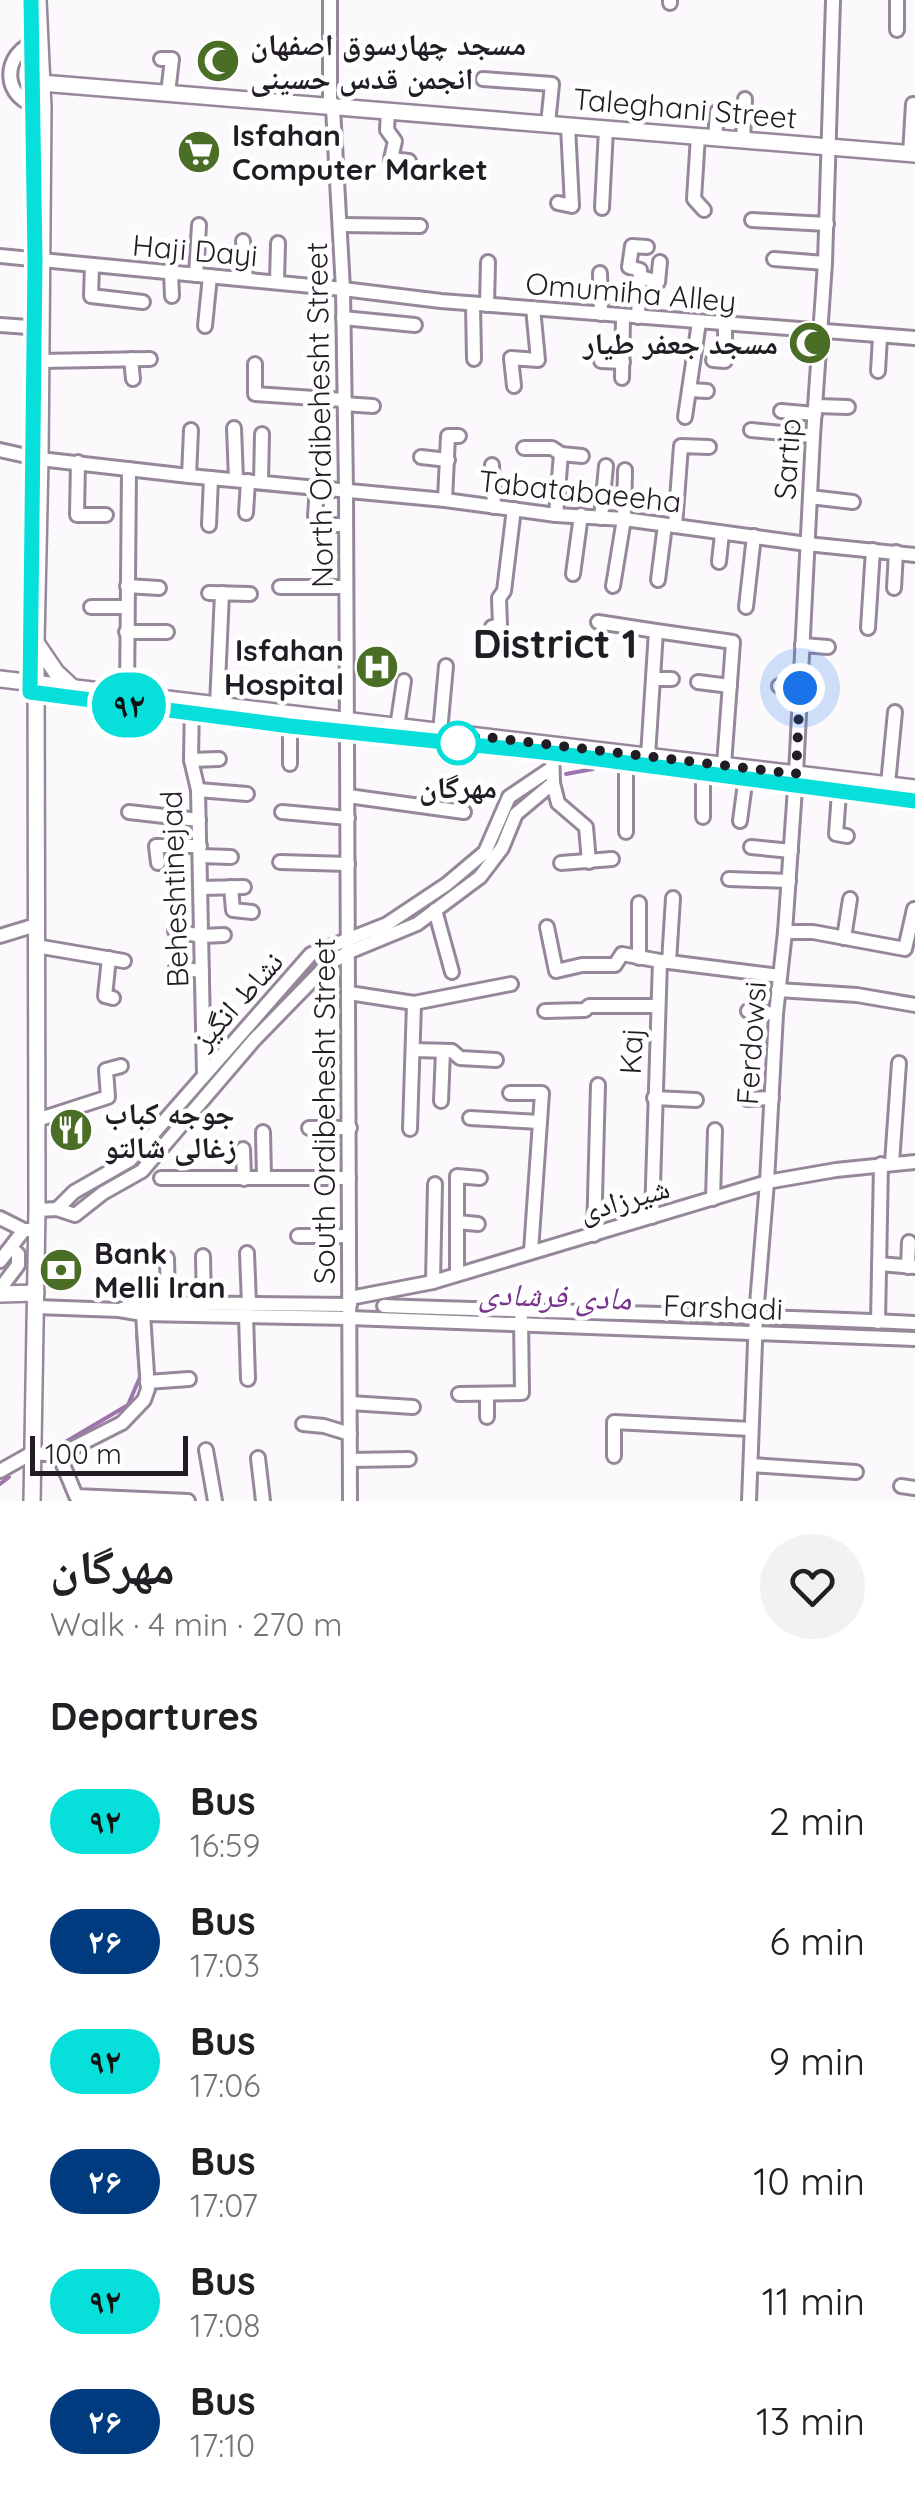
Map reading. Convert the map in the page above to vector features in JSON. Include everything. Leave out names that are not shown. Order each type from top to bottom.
[{"type":"main road","points":[[29,1501],[34,1298],[31,1230],[37,1210],[33,688],[42,361],[43,107],[36,83],[38,0]]},
{"type":"main road","name":"Taleghani Street","points":[[36,83],[913,154]]},
{"type":"main road","points":[[36,642],[72,688]]},
{"type":"main road","points":[[0,679],[33,688],[127,694],[915,788]]},
{"type":"main road","points":[[0,1292],[34,1298]]},
{"type":"street","name":"North Ordibehesht Street","points":[[330,0],[330,98],[343,288],[348,721]]},
{"type":"street","name":"Sartip","points":[[796,774],[825,263],[833,0]]},
{"type":"street","points":[[897,0],[897,30]]},
{"type":"street","points":[[39,41],[27,43],[3,67],[14,96],[28,105],[43,107]]},
{"type":"street","points":[[161,58],[172,59],[168,93]]},
{"type":"street","points":[[483,79],[552,84],[548,124]]},
{"type":"street","points":[[743,140],[746,99]]},
{"type":"street","points":[[913,104],[913,154]]},
{"type":"street","points":[[388,111],[388,130],[396,141],[391,159],[410,162]]},
{"type":"street","points":[[704,210],[694,200],[706,137],[717,112]]},
{"type":"street","points":[[558,203],[572,206],[568,126]]},
{"type":"street","points":[[602,208],[606,129]]},
{"type":"street","points":[[752,220],[826,224]]},
{"type":"street","points":[[198,225],[205,326]]},
{"type":"street","points":[[340,225],[420,226]]},
{"type":"street","points":[[243,241],[246,279]]},
{"type":"street","points":[[277,282],[278,244]]},
{"type":"street","points":[[638,318],[640,270],[629,268],[632,246],[647,247]]},
{"type":"street","name":"Haji Dayi","points":[[0,256],[343,288]]},
{"type":"street","points":[[774,259],[825,263]]},
{"type":"street","points":[[474,359],[488,262]]},
{"type":"street","points":[[641,277],[658,282],[660,262]]},
{"type":"street","points":[[92,266],[90,296],[143,302]]},
{"type":"street","points":[[172,273],[172,296]]},
{"type":"street","points":[[600,273],[601,314]]},
{"type":"street","name":"Omumiha Alley","points":[[343,288],[638,318],[915,338]]},
{"type":"street","points":[[514,386],[512,358],[538,360],[533,308]]},
{"type":"street","points":[[622,378],[623,316]]},
{"type":"street","points":[[343,318],[415,325]]},
{"type":"street","points":[[685,417],[699,322]]},
{"type":"street","points":[[712,360],[725,361],[725,325]]},
{"type":"street","points":[[0,326],[42,328]]},
{"type":"street","points":[[878,370],[880,336]]},
{"type":"street","points":[[131,359],[133,380]]},
{"type":"street","points":[[42,361],[150,359]]},
{"type":"street","points":[[601,361],[622,362]]},
{"type":"street","points":[[255,364],[255,394],[373,406]]},
{"type":"street","points":[[689,390],[707,391]]},
{"type":"street","points":[[780,411],[848,408]]},
{"type":"street","points":[[234,428],[248,481]]},
{"type":"street","points":[[189,476],[190,430]]},
{"type":"street","points":[[751,430],[813,436]]},
{"type":"street","points":[[246,513],[248,481],[262,434]]},
{"type":"street","points":[[445,500],[448,436],[460,436]]},
{"type":"street","points":[[658,580],[681,446],[709,447]]},
{"type":"street","points":[[524,448],[552,448],[561,454],[582,456]]},
{"type":"street","name":"Tabatabaeeha","points":[[0,450],[40,459],[624,519],[915,555]]},
{"type":"street","points":[[556,515],[561,454]]},
{"type":"street","points":[[421,457],[448,460]]},
{"type":"street","points":[[78,462],[77,515],[106,515]]},
{"type":"street","points":[[492,465],[494,507]]},
{"type":"street","points":[[601,518],[606,466]]},
{"type":"street","points":[[127,694],[129,469]]},
{"type":"street","points":[[613,586],[624,519],[625,470]]},
{"type":"street","points":[[209,526],[210,478]]},
{"type":"street","points":[[318,488],[320,520],[345,525]]},
{"type":"street","points":[[810,498],[853,502]]},
{"type":"street","points":[[492,627],[500,624],[499,598],[504,591],[514,509]]},
{"type":"street","points":[[573,574],[582,516]]},
{"type":"street","points":[[719,562],[722,533]]},
{"type":"street","points":[[746,608],[754,536]]},
{"type":"street","points":[[915,547],[915,555]]},
{"type":"street","points":[[868,628],[873,550]]},
{"type":"street","points":[[894,588],[896,552]]},
{"type":"street","points":[[128,586],[159,588]]},
{"type":"street","points":[[280,587],[346,587]]},
{"type":"street","points":[[217,705],[216,593],[250,594]]},
{"type":"street","points":[[92,606],[127,608]]},
{"type":"street","points":[[598,622],[733,642],[724,765]]},
{"type":"street","points":[[648,756],[656,631]]},
{"type":"street","points":[[126,632],[167,632]]},
{"type":"street","points":[[802,644],[828,648]]},
{"type":"street","points":[[440,732],[446,666]]},
{"type":"street","points":[[653,678],[672,679]]},
{"type":"street","points":[[396,726],[404,681]]},
{"type":"street","points":[[698,682],[730,686]]},
{"type":"street","points":[[778,686],[800,688]]},
{"type":"street","name":"Beheshtinejad","points":[[192,702],[192,760],[199,820],[204,1074]]},
{"type":"street","points":[[888,784],[895,712]]},
{"type":"street","points":[[290,714],[290,764]]},
{"type":"street","name":"South Ordibehesht Street","points":[[348,721],[350,1501]]},
{"type":"street","points":[[552,745],[553,784],[558,803],[586,826],[588,862]]},
{"type":"street","points":[[626,753],[626,832]]},
{"type":"street","points":[[192,760],[219,760]]},
{"type":"street","points":[[703,816],[704,762]]},
{"type":"street","points":[[37,1210],[57,1209],[74,1215],[142,1171],[249,1036],[349,945],[447,884],[485,852],[509,796],[552,768]]},
{"type":"street","points":[[740,821],[747,768]]},
{"type":"street","name":"Ferdowsi","points":[[756,1333],[796,774]]},
{"type":"street","points":[[840,779],[836,834],[847,836]]},
{"type":"street","points":[[349,945],[417,924],[480,877],[502,848],[516,814],[553,784]]},
{"type":"street","points":[[198,790],[246,794]]},
{"type":"street","points":[[348,796],[464,812]]},
{"type":"street","points":[[128,812],[199,820]]},
{"type":"street","points":[[282,812],[348,818]]},
{"type":"street","points":[[158,863],[156,846],[232,857]]},
{"type":"street","points":[[750,847],[791,851]]},
{"type":"street","points":[[561,863],[612,859]]},
{"type":"street","points":[[280,862],[348,864]]},
{"type":"street","points":[[729,879],[789,881]]},
{"type":"street","points":[[200,888],[238,888],[233,910],[252,912]]},
{"type":"street","name":"Kaj","points":[[652,1217],[658,1006],[673,898]]},
{"type":"street","points":[[844,938],[850,899]]},
{"type":"street","points":[[639,958],[640,903]]},
{"type":"street","points":[[785,932],[814,932],[905,949],[914,908]]},
{"type":"street","points":[[435,910],[452,972]]},
{"type":"street","points":[[0,936],[33,926],[31,1230],[0,1261]]},
{"type":"street","points":[[547,928],[556,970],[615,965],[622,954],[915,1005]]},
{"type":"street","points":[[175,932],[224,935]]},
{"type":"street","points":[[36,946],[117,959],[105,996],[113,998]]},
{"type":"street","points":[[176,968],[202,971]]},
{"type":"street","points":[[349,993],[414,1003],[511,984]]},
{"type":"street","points":[[410,1129],[414,1003]]},
{"type":"street","points":[[545,1011],[585,1010],[589,1006],[658,1006]]},
{"type":"street","points":[[748,1011],[776,1014]]},
{"type":"street","name":"نشاط انگیز","points":[[57,1209],[74,1192],[130,1160],[204,1074],[249,1036]]},
{"type":"street","points":[[412,1050],[452,1051],[460,1058],[496,1060]]},
{"type":"street","points":[[440,1101],[443,1051]]},
{"type":"street","points":[[878,1322],[887,1164],[899,1063]]},
{"type":"street","points":[[37,1120],[108,1097],[106,1070],[121,1066]]},
{"type":"street","points":[[594,1235],[598,1085]]},
{"type":"street","points":[[510,1093],[542,1093],[531,1251]]},
{"type":"street","points":[[654,1098],[696,1100]]},
{"type":"street","points":[[747,1099],[772,1098]]},
{"type":"street","points":[[470,1118],[540,1122]]},
{"type":"street","points":[[309,1128],[350,1128]]},
{"type":"street","points":[[713,1199],[715,1130]]},
{"type":"street","points":[[263,1132],[264,1178]]},
{"type":"street","points":[[244,1148],[244,1178]]},
{"type":"street","name":"شیرزادی","points":[[350,1307],[767,1182],[915,1162]]},
{"type":"street","points":[[457,1274],[457,1176],[480,1178]]},
{"type":"street","points":[[160,1178],[350,1178]]},
{"type":"street","points":[[432,1282],[435,1184]]},
{"type":"street","points":[[0,1218],[31,1230]]},
{"type":"street","points":[[457,1222],[478,1224]]},
{"type":"street","points":[[298,1236],[349,1236]]},
{"type":"street","points":[[880,1264],[911,1267],[909,1242]]},
{"type":"street","points":[[0,1292],[18,1265],[18,1254],[11,1248]]},
{"type":"street","points":[[247,1253],[248,1379]]},
{"type":"street","points":[[204,1256],[204,1304]]},
{"type":"street","points":[[166,1258],[168,1303]]},
{"type":"street","points":[[34,1298],[143,1314],[350,1307]]},
{"type":"street","points":[[120,1310],[141,1303],[204,1304],[248,1310]]},
{"type":"street","name":"Farshadi","points":[[384,1306],[521,1318],[756,1316],[915,1324]]},
{"type":"street","name":"Farshadi","points":[[350,1307],[756,1333],[915,1339]]},
{"type":"street","points":[[0,1472],[29,1455],[59,1455],[122,1423],[144,1400],[147,1382],[143,1314]]},
{"type":"street","points":[[459,1394],[522,1393],[516,1354],[521,1318]]},
{"type":"street","points":[[749,1501],[756,1333]]},
{"type":"street","points":[[147,1382],[189,1379]]},
{"type":"street","points":[[487,1394],[487,1417]]},
{"type":"street","points":[[350,1403],[413,1407]]},
{"type":"street","points":[[614,1456],[614,1422],[752,1429]]},
{"type":"street","points":[[303,1424],[350,1434]]},
{"type":"street","points":[[206,1450],[215,1501]]},
{"type":"street","points":[[59,1455],[76,1496],[188,1501]]},
{"type":"street","points":[[258,1458],[263,1501]]},
{"type":"street","points":[[350,1460],[410,1460]]},
{"type":"street","points":[[750,1465],[856,1472]]},
{"type":"waterway","points":[[566,774],[593,769]]},
{"type":"waterway","points":[[511,811],[515,802],[531,789]]},
{"type":"waterway","points":[[398,924],[473,873],[486,859]]},
{"type":"waterway","points":[[258,1027],[312,965],[345,948]]},
{"type":"waterway","points":[[87,1193],[140,1162],[209,1083]]},
{"type":"waterway","name":"مادی فرشادی","points":[[368,1312],[418,1313]]},
{"type":"waterway","name":"مادی فرشادی","points":[[773,1324],[915,1332]]},
{"type":"waterway","name":"مادی فرشادی","points":[[62,1444],[128,1405],[140,1377],[137,1333]]},
{"type":"waterway","name":"مادی فرشادی","points":[[0,1484],[9,1477]]},
{"type":"bus line","name":"۹۲","points":[[31,0],[35,260],[30,692],[290,726],[552,753],[915,801]]},
{"type":"place","name":"مسجد چهارسوق اصفهان انجمن قدس حسینی","points":[[218,61]]},
{"type":"place","name":"Isfahan Computer Market","points":[[199,152]]},
{"type":"place","name":"مسجد جعفر طیار","points":[[810,343]]},
{"type":"place","name":"Isfahan Hospital","points":[[377,667]]},
{"type":"place","name":"مهرگان","points":[[458,743]]},
{"type":"place","name":"جوجه کباب زغالی شالتو","points":[[71,1130]]},
{"type":"place","name":"Bank Melli Iran","points":[[61,1270]]},
{"type":"district","name":"District 1","points":[[555,643]]},
{"type":"route","points":[[458,743],[477,736],[796,774],[800,688]]}]
